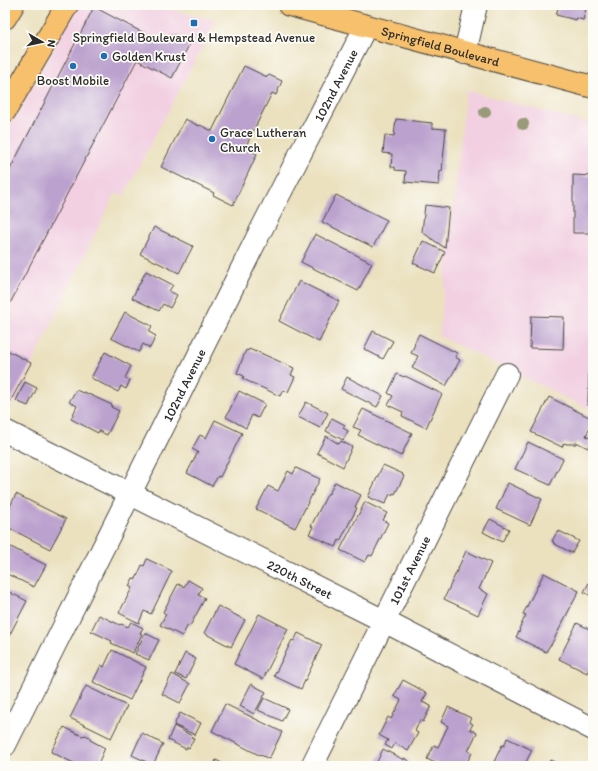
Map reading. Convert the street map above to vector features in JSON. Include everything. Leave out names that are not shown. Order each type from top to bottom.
[{"type":"main road","points":[[5,18],[13,5]]},
{"type":"main road","points":[[5,111],[67,5]]},
{"type":"main road","name":"Springfield Boulevard","points":[[289,5],[593,87]]},
{"type":"street","points":[[466,53],[476,5]]},
{"type":"street","name":"102nd Avenue","points":[[5,745],[260,232],[366,26]]},
{"type":"street","name":"101st Avenue","points":[[312,766],[507,374]]},
{"type":"street","name":"220th Street","points":[[5,431],[384,621],[593,729]]},
{"type":"shaded area","points":[[76,5],[152,5],[216,21],[123,196],[115,193],[5,419],[5,135]]},
{"type":"shaded area","points":[[466,90],[593,125],[593,411],[439,336]]},
{"type":"building","points":[[559,5],[587,5],[583,20],[576,18],[576,20],[556,15]]},
{"type":"building","points":[[94,7],[155,39],[175,35],[190,43],[172,78],[137,60],[5,313],[5,179]]},
{"type":"building","name":"Grace Lutheran Church","points":[[244,66],[267,77],[269,75],[282,81],[276,95],[272,93],[245,148],[257,154],[233,205],[213,195],[214,193],[161,167],[185,119],[212,131]]},
{"type":"building","points":[[396,119],[432,123],[432,128],[446,129],[442,171],[440,171],[439,185],[405,182],[406,171],[395,170],[395,167],[391,167],[392,154],[383,153],[385,135],[394,136]]},
{"type":"building","points":[[573,175],[593,176],[593,233],[573,233]]},
{"type":"building","points":[[336,195],[387,220],[373,247],[322,222]]},
{"type":"building","points":[[425,205],[449,208],[445,248],[422,232]]},
{"type":"building","points":[[154,227],[193,246],[179,273],[140,254]]},
{"type":"building","points":[[315,234],[372,263],[358,291],[301,262]]},
{"type":"building","points":[[423,241],[445,252],[435,273],[413,263]]},
{"type":"building","points":[[146,271],[173,285],[169,291],[177,295],[170,308],[163,304],[159,311],[132,298]]},
{"type":"building","points":[[299,281],[339,301],[319,342],[279,321]]},
{"type":"building","points":[[125,312],[152,326],[149,332],[156,336],[150,348],[143,344],[139,352],[111,338]]},
{"type":"building","points":[[531,316],[564,317],[563,349],[530,348]]},
{"type":"building","points":[[373,331],[393,341],[383,359],[364,349]]},
{"type":"building","points":[[419,334],[457,353],[455,357],[460,360],[446,386],[412,368],[418,356],[411,353]]},
{"type":"building","points":[[5,349],[31,363],[10,402],[5,399]]},
{"type":"building","points":[[249,349],[294,368],[291,375],[295,377],[288,392],[283,390],[280,396],[243,379],[244,376],[237,373],[246,350],[248,351]]},
{"type":"building","points":[[105,352],[131,366],[125,378],[130,380],[126,389],[121,386],[118,392],[91,378]]},
{"type":"building","points":[[589,367],[593,367],[593,405],[588,405]]},
{"type":"building","points":[[397,374],[404,377],[405,376],[442,394],[426,428],[402,416],[403,412],[388,405],[393,396],[388,393]]},
{"type":"building","points":[[347,377],[383,396],[377,407],[341,389]]},
{"type":"building","points":[[25,382],[37,388],[28,406],[16,401]]},
{"type":"building","points":[[76,390],[83,393],[84,392],[112,405],[111,407],[119,411],[107,435],[99,431],[98,433],[71,419],[77,406],[69,402]]},
{"type":"building","points":[[239,391],[265,404],[258,418],[252,415],[246,428],[226,417]]},
{"type":"building","points":[[549,397],[593,419],[586,436],[593,439],[588,448],[576,442],[576,444],[564,443],[562,447],[531,432]]},
{"type":"building","points":[[306,402],[328,413],[320,428],[298,417]]},
{"type":"building","points":[[363,409],[412,433],[401,456],[358,435],[361,430],[353,427]]},
{"type":"building","points":[[332,418],[345,425],[343,428],[348,431],[343,440],[326,431]]},
{"type":"building","points":[[215,420],[242,433],[220,477],[218,476],[212,486],[187,473],[198,452],[192,449],[200,435],[206,438]]},
{"type":"building","points":[[326,436],[339,444],[341,441],[352,447],[343,467],[317,453]]},
{"type":"building","points":[[528,442],[563,459],[550,485],[515,469]]},
{"type":"building","points":[[383,465],[403,474],[402,475],[404,476],[395,494],[390,494],[385,504],[368,497]]},
{"type":"building","points":[[296,468],[320,479],[295,528],[256,509],[268,486],[278,491],[288,471],[293,474]]},
{"type":"building","points":[[335,482],[361,495],[355,507],[357,508],[336,547],[309,534],[313,527],[311,526]]},
{"type":"building","points":[[508,483],[542,499],[530,525],[496,509]]},
{"type":"building","points":[[16,494],[66,519],[50,549],[5,526],[5,517]]},
{"type":"building","points":[[365,502],[387,513],[383,520],[388,523],[372,556],[369,555],[365,562],[340,550]]},
{"type":"building","points":[[490,519],[509,529],[502,542],[483,532]]},
{"type":"building","points":[[559,531],[579,541],[572,553],[553,543],[554,542],[552,541]]},
{"type":"building","points":[[5,544],[46,565],[34,587],[5,573]]},
{"type":"building","points":[[466,551],[491,563],[479,589],[488,594],[478,615],[444,599]]},
{"type":"building","points":[[147,559],[172,571],[151,614],[144,611],[139,623],[119,613],[132,588],[129,586],[133,578],[136,579],[142,565],[144,566]]},
{"type":"building","points":[[544,573],[579,591],[546,652],[516,637],[526,615],[523,614]]},
{"type":"building","points":[[593,575],[593,597],[584,592]]},
{"type":"building","points":[[188,580],[202,588],[198,595],[205,598],[190,626],[188,625],[182,636],[160,625],[166,614],[163,612],[178,584],[184,587]]},
{"type":"building","points":[[5,590],[27,601],[8,638],[5,636]]},
{"type":"building","points":[[218,606],[245,620],[231,647],[204,633]]},
{"type":"building","points":[[259,614],[288,629],[263,679],[234,664]]},
{"type":"building","points":[[99,615],[120,625],[121,624],[128,627],[131,622],[143,628],[140,633],[142,634],[133,653],[111,643],[112,641],[91,631]]},
{"type":"building","points":[[577,623],[593,631],[593,661],[587,673],[559,659]]},
{"type":"building","points":[[145,633],[159,640],[149,660],[135,654]]},
{"type":"building","points":[[298,633],[322,645],[301,689],[274,676],[292,640],[294,641]]},
{"type":"building","points":[[112,650],[146,667],[130,700],[93,682],[101,665],[104,667]]},
{"type":"building","points":[[185,653],[196,659],[186,679],[175,674]]},
{"type":"building","points":[[172,674],[190,684],[180,703],[162,694]]},
{"type":"building","points":[[403,680],[427,693],[422,702],[431,706],[423,722],[420,720],[415,731],[418,733],[408,751],[395,743],[392,749],[385,745],[388,740],[379,735],[388,717],[391,719],[401,700],[394,696]]},
{"type":"building","points":[[251,684],[266,692],[254,714],[240,706]]},
{"type":"building","points":[[86,686],[127,706],[111,738],[70,718]]},
{"type":"building","points":[[264,698],[288,709],[282,721],[258,710]]},
{"type":"building","points":[[225,704],[282,732],[269,759],[212,731]]},
{"type":"building","points":[[448,707],[471,718],[469,722],[473,724],[470,729],[477,733],[468,751],[472,753],[465,766],[441,766],[427,759],[434,745],[438,747],[448,726],[441,722]]},
{"type":"building","points":[[180,713],[201,723],[195,735],[174,725]]},
{"type":"building","points":[[174,726],[194,738],[189,748],[187,747],[186,749],[168,740]]},
{"type":"building","points":[[64,727],[82,736],[85,735],[90,737],[90,740],[105,748],[97,766],[80,766],[51,752]]},
{"type":"building","points":[[142,733],[163,744],[153,765],[132,755]]},
{"type":"building","points":[[507,738],[532,750],[526,762],[533,766],[492,766]]},
{"type":"building","points":[[383,749],[409,761],[406,766],[375,766]]},
{"type":"building","points":[[216,760],[227,766],[213,766]]},
{"type":"building","points":[[550,760],[562,766],[547,766]]},
{"type":"place","name":"Springfield Boulevard & Hempstead Avenue","points":[[194,23]]},
{"type":"place","name":"Golden Krust","points":[[104,56]]},
{"type":"place","name":"Boost Mobile","points":[[73,66]]},
{"type":"place","name":"Grace Lutheran Church","points":[[212,139]]}]
